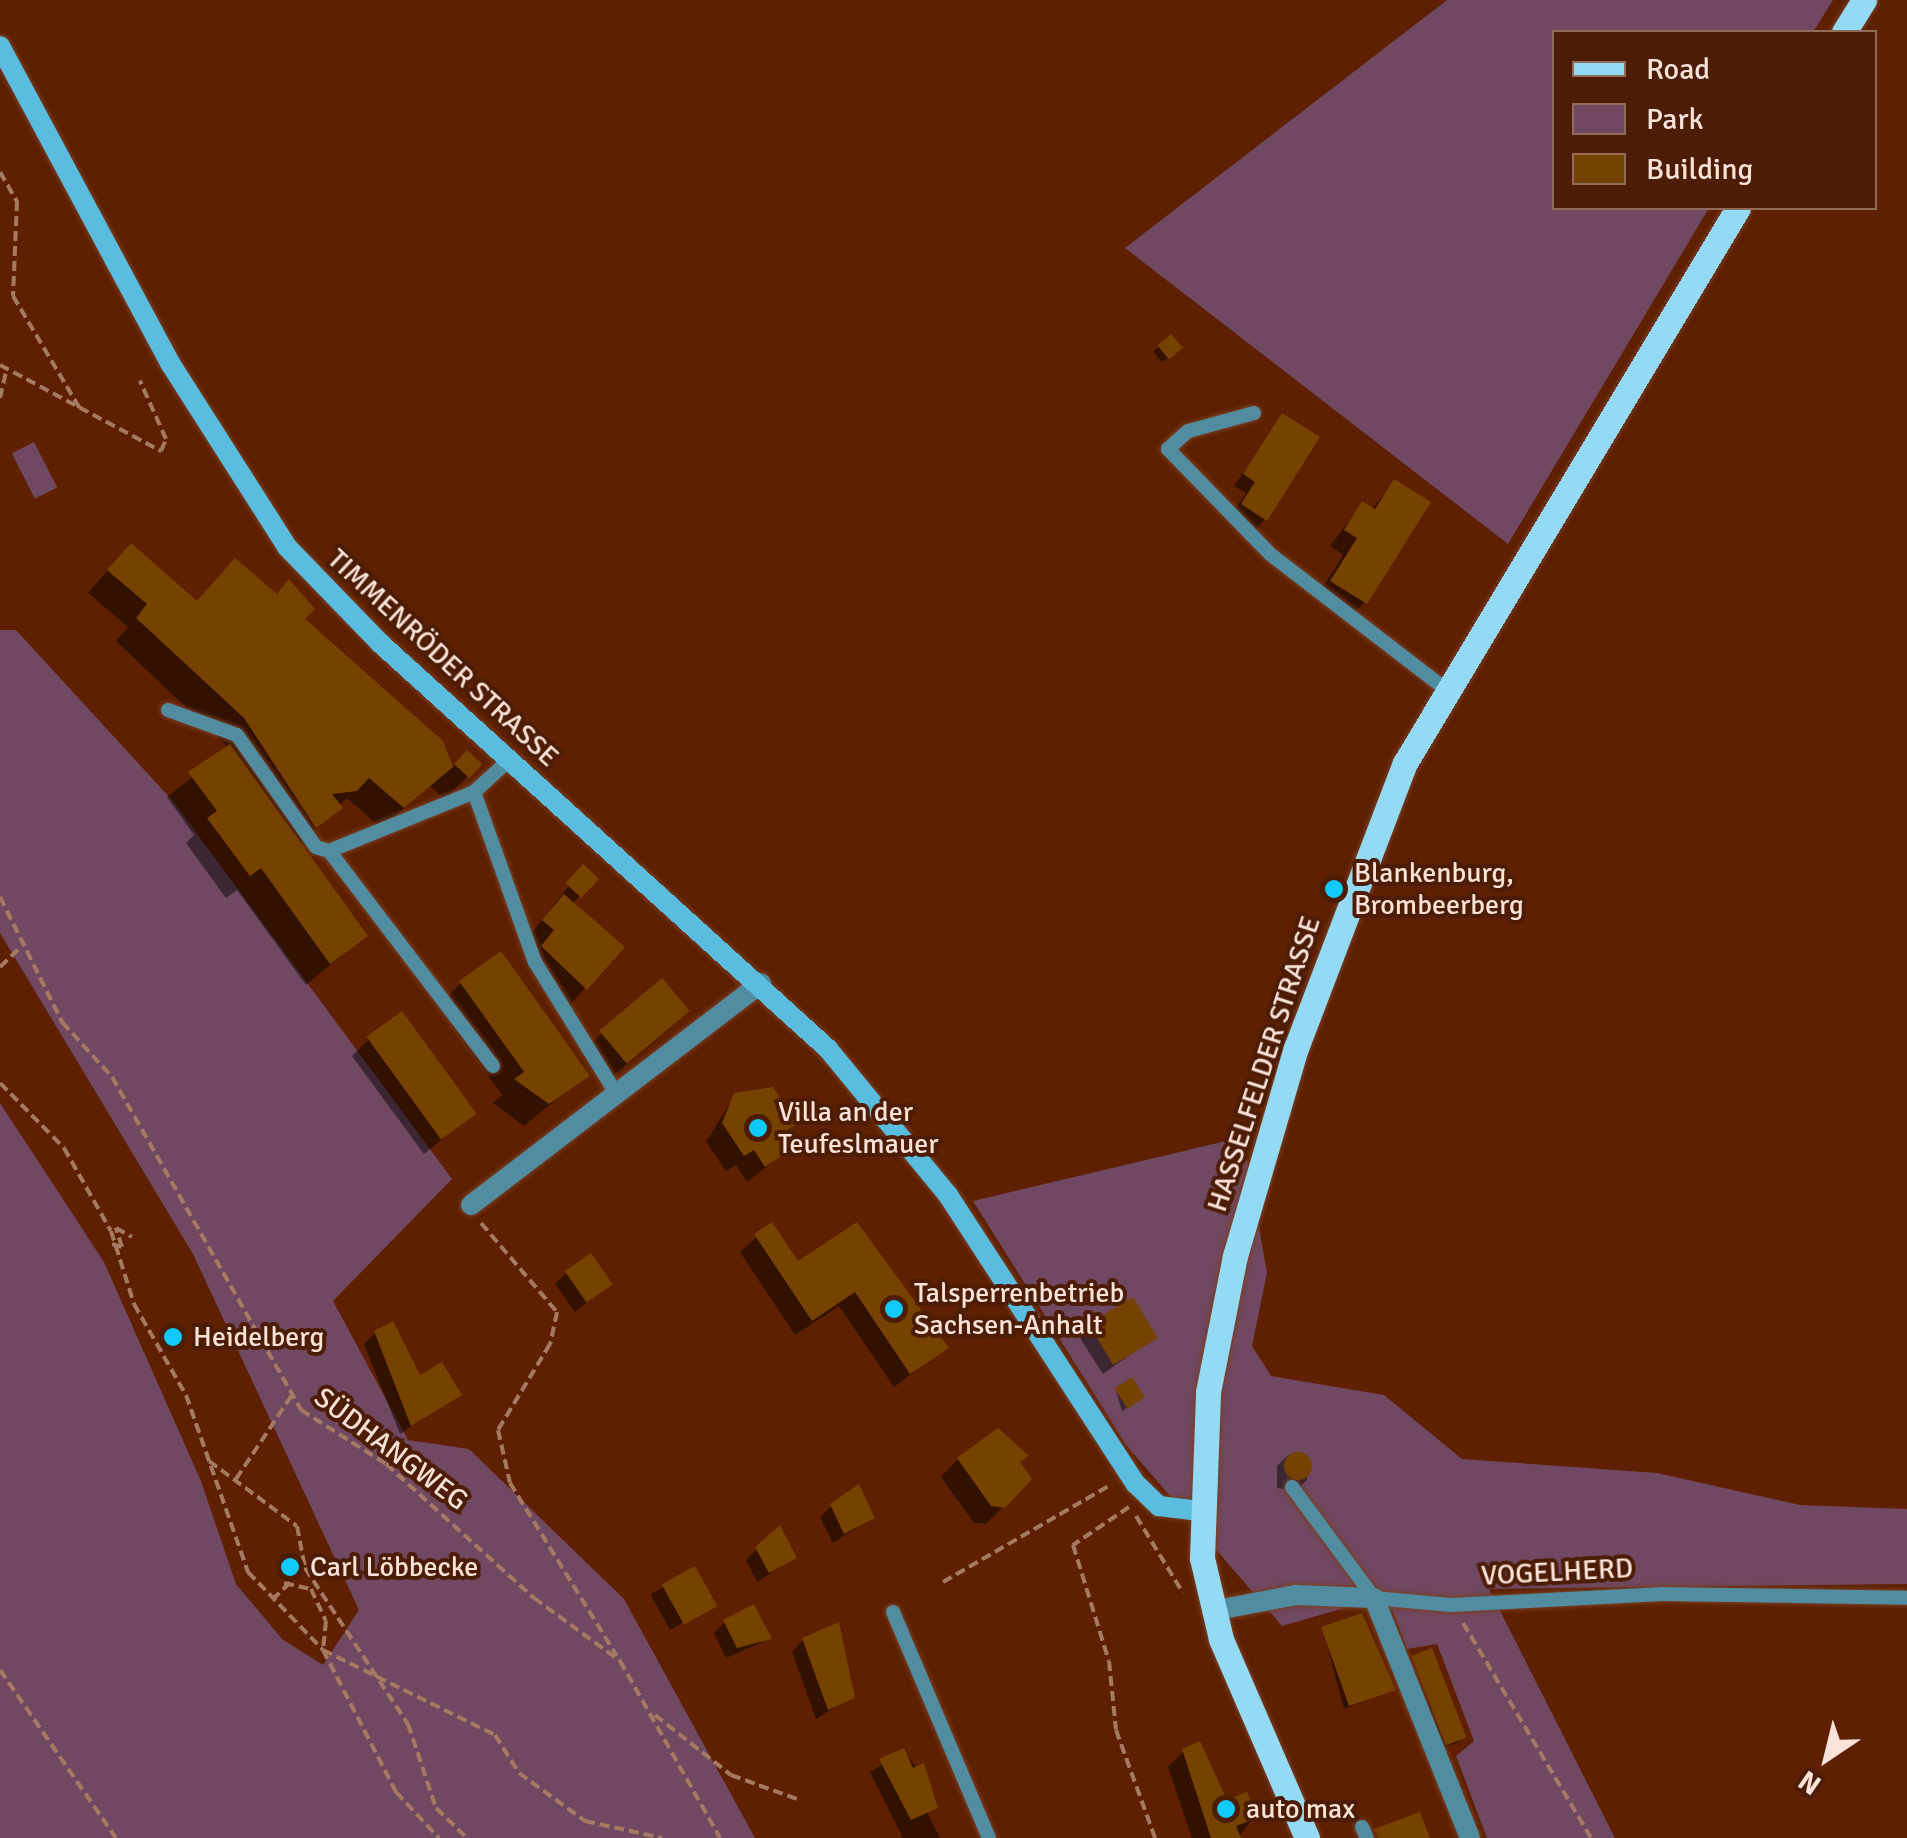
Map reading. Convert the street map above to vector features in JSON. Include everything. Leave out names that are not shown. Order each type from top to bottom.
[{"type":"main road","points":[[1845,30],[1864,0]]},
{"type":"main road","name":"TIMMENRÖDER STRASSE","points":[[0,46],[68,161],[170,362],[261,512],[344,609],[761,983],[912,1145],[1121,1478],[1159,1506],[1198,1511]]},
{"type":"main road","name":"HASSELFELDER STRASSE","points":[[1308,1838],[1200,1610],[1198,1511],[1216,1340],[1271,1125],[1380,824],[1444,688],[1737,210]]},
{"type":"street","points":[[471,1205],[761,983]]},
{"type":"street","name":"VOGELHERD","points":[[1200,1610],[1296,1594],[1374,1598]]},
{"type":"street","points":[[1374,1598],[1470,1838]]},
{"type":"lane","points":[[1254,413],[1188,431],[1168,449],[1270,554],[1444,688]]},
{"type":"lane","points":[[168,710],[236,735],[316,847],[329,851],[493,1066]]},
{"type":"lane","points":[[329,851],[474,792],[509,760]]},
{"type":"lane","points":[[474,792],[536,962],[617,1095]]},
{"type":"lane","points":[[1292,1487],[1374,1598]]},
{"type":"lane","name":"VOGELHERD","points":[[1374,1598],[1451,1605],[1662,1594],[1907,1598]]},
{"type":"lane","points":[[894,1612],[989,1838]]},
{"type":"path","points":[[0,172],[16,201],[13,296],[82,412]]},
{"type":"path","points":[[0,365],[6,373],[161,451],[166,439],[140,381]]},
{"type":"path","points":[[0,398],[6,373]]},
{"type":"path","name":"SÜDHANGWEG","points":[[0,897],[21,947],[62,1022],[112,1077],[204,1227],[292,1395],[620,1661],[720,1838]]},
{"type":"path","points":[[0,967],[21,947]]},
{"type":"path","points":[[0,1083],[64,1148],[112,1244],[209,1462],[248,1572],[272,1600],[324,1650],[382,1687],[496,1735],[520,1772],[585,1821],[662,1838]]},
{"type":"path","points":[[471,1205],[558,1312],[550,1344],[498,1430],[510,1483],[620,1661]]},
{"type":"path","points":[[112,1244],[122,1247],[116,1228],[132,1237]]},
{"type":"path","points":[[236,1479],[292,1395]]},
{"type":"path","points":[[209,1462],[296,1526],[305,1568],[408,1724],[436,1808],[467,1838]]},
{"type":"path","points":[[943,1582],[1121,1478],[1130,1506],[1200,1610]]},
{"type":"path","points":[[1130,1506],[1073,1545],[1109,1661],[1116,1730],[1155,1838]]},
{"type":"path","points":[[272,1600],[284,1583],[305,1568]]},
{"type":"path","points":[[284,1583],[310,1589],[326,1622],[324,1650],[396,1792],[440,1838]]},
{"type":"path","points":[[1451,1605],[1591,1838]]},
{"type":"path","points":[[0,1670],[116,1838]]},
{"type":"path","points":[[651,1712],[732,1775],[798,1799]]},
{"type":"green space","points":[[1447,0],[1833,0],[1814,30],[1552,30],[1552,210],[1708,210],[1508,544],[1125,248]]},
{"type":"green space","points":[[34,442],[57,487],[35,499],[12,453]]},
{"type":"green space","name":"Heidelberg","points":[[0,630],[16,630],[172,800],[452,1179],[333,1301],[408,1440],[469,1449],[624,1599],[755,1838],[0,1838],[0,1103],[104,1262],[201,1481],[236,1584],[282,1639],[323,1665],[359,1610],[193,1254],[0,933]]},
{"type":"green space","points":[[1243,1137],[1267,1273],[1252,1346],[1271,1376],[1384,1395],[1462,1459],[1657,1473],[1800,1505],[1907,1509],[1907,1584],[1489,1589],[1615,1838],[1487,1838],[1456,1756],[1474,1741],[1437,1644],[1407,1649],[1392,1610],[1358,1604],[1282,1626],[1126,1445],[973,1201]]},
{"type":"building","points":[[1171,334],[1183,348],[1169,359],[1157,346]]},
{"type":"building","points":[[1282,413],[1320,437],[1267,521],[1241,504],[1255,482],[1243,474]]},
{"type":"building","points":[[1394,479],[1431,502],[1367,604],[1330,581],[1357,538],[1344,530],[1362,501],[1375,509]]},
{"type":"building","points":[[131,543],[197,601],[235,558],[277,594],[289,579],[315,609],[305,619],[443,741],[453,767],[404,808],[369,778],[357,791],[332,794],[343,808],[316,828],[244,718],[136,618],[147,604],[107,570]]},
{"type":"building","points":[[230,744],[368,936],[330,964],[261,868],[250,876],[207,818],[217,811],[188,772]]},
{"type":"building","points":[[467,750],[482,764],[469,778],[454,764]]},
{"type":"building","points":[[583,864],[599,879],[581,898],[565,883]]},
{"type":"building","points":[[564,894],[625,947],[587,990],[541,946],[554,930],[542,920]]},
{"type":"building","points":[[501,951],[590,1076],[549,1104],[514,1079],[524,1072],[459,981]]},
{"type":"building","points":[[662,978],[690,1011],[627,1064],[599,1031]]},
{"type":"building","points":[[402,1011],[477,1114],[441,1140],[366,1037]]},
{"type":"building","name":"Villa an der Teufeslmauer","points":[[773,1087],[797,1124],[784,1132],[794,1148],[765,1167],[754,1150],[744,1156],[722,1123],[734,1093]]},
{"type":"building","name":"Talsperrenbetrieb Sachsen-Anhalt","points":[[772,1222],[798,1261],[857,1222],[949,1348],[910,1374],[855,1292],[812,1321],[754,1234]]},
{"type":"building","points":[[591,1253],[613,1284],[587,1302],[565,1271]]},
{"type":"building","points":[[1133,1297],[1158,1338],[1113,1365],[1088,1324]]},
{"type":"building","points":[[393,1321],[420,1375],[442,1362],[462,1395],[411,1426],[374,1331]]},
{"type":"building","points":[[1132,1377],[1145,1397],[1127,1409],[1114,1388]]},
{"type":"building","points":[[998,1428],[1029,1456],[1020,1462],[1032,1479],[1005,1508],[991,1506],[957,1458]]},
{"type":"building","points":[[1298,1452],[1308,1456],[1312,1466],[1308,1476],[1298,1480],[1288,1476],[1284,1466],[1288,1456]]},
{"type":"building","points":[[859,1484],[875,1518],[844,1534],[830,1504]]},
{"type":"building","points":[[780,1525],[797,1558],[769,1573],[755,1547]]},
{"type":"building","points":[[695,1566],[717,1606],[684,1625],[662,1584]]},
{"type":"building","points":[[754,1604],[772,1639],[737,1648],[723,1620]]},
{"type":"building","points":[[1362,1613],[1396,1690],[1349,1706],[1321,1627]]},
{"type":"building","points":[[839,1622],[855,1698],[828,1710],[802,1638]]},
{"type":"building","points":[[1432,1648],[1466,1738],[1446,1746],[1411,1656]]},
{"type":"building","name":"auto max","points":[[1200,1741],[1227,1800],[1247,1792],[1257,1818],[1236,1826],[1241,1838],[1211,1838],[1182,1749]]},
{"type":"building","points":[[904,1748],[913,1768],[924,1763],[938,1808],[911,1820],[879,1759]]},
{"type":"building","points":[[1420,1812],[1430,1838],[1378,1838],[1374,1829]]},
{"type":"place","name":"Blankenburg, Brombeerberg","points":[[1334,889]]},
{"type":"place","name":"Villa an der Teufeslmauer","points":[[758,1128]]},
{"type":"place","name":"Talsperrenbetrieb Sachsen-Anhalt","points":[[894,1309]]},
{"type":"place","name":"Heidelberg","points":[[173,1337]]},
{"type":"place","name":"Carl Löbbecke","points":[[290,1567]]},
{"type":"place","name":"auto max","points":[[1226,1809]]}]
